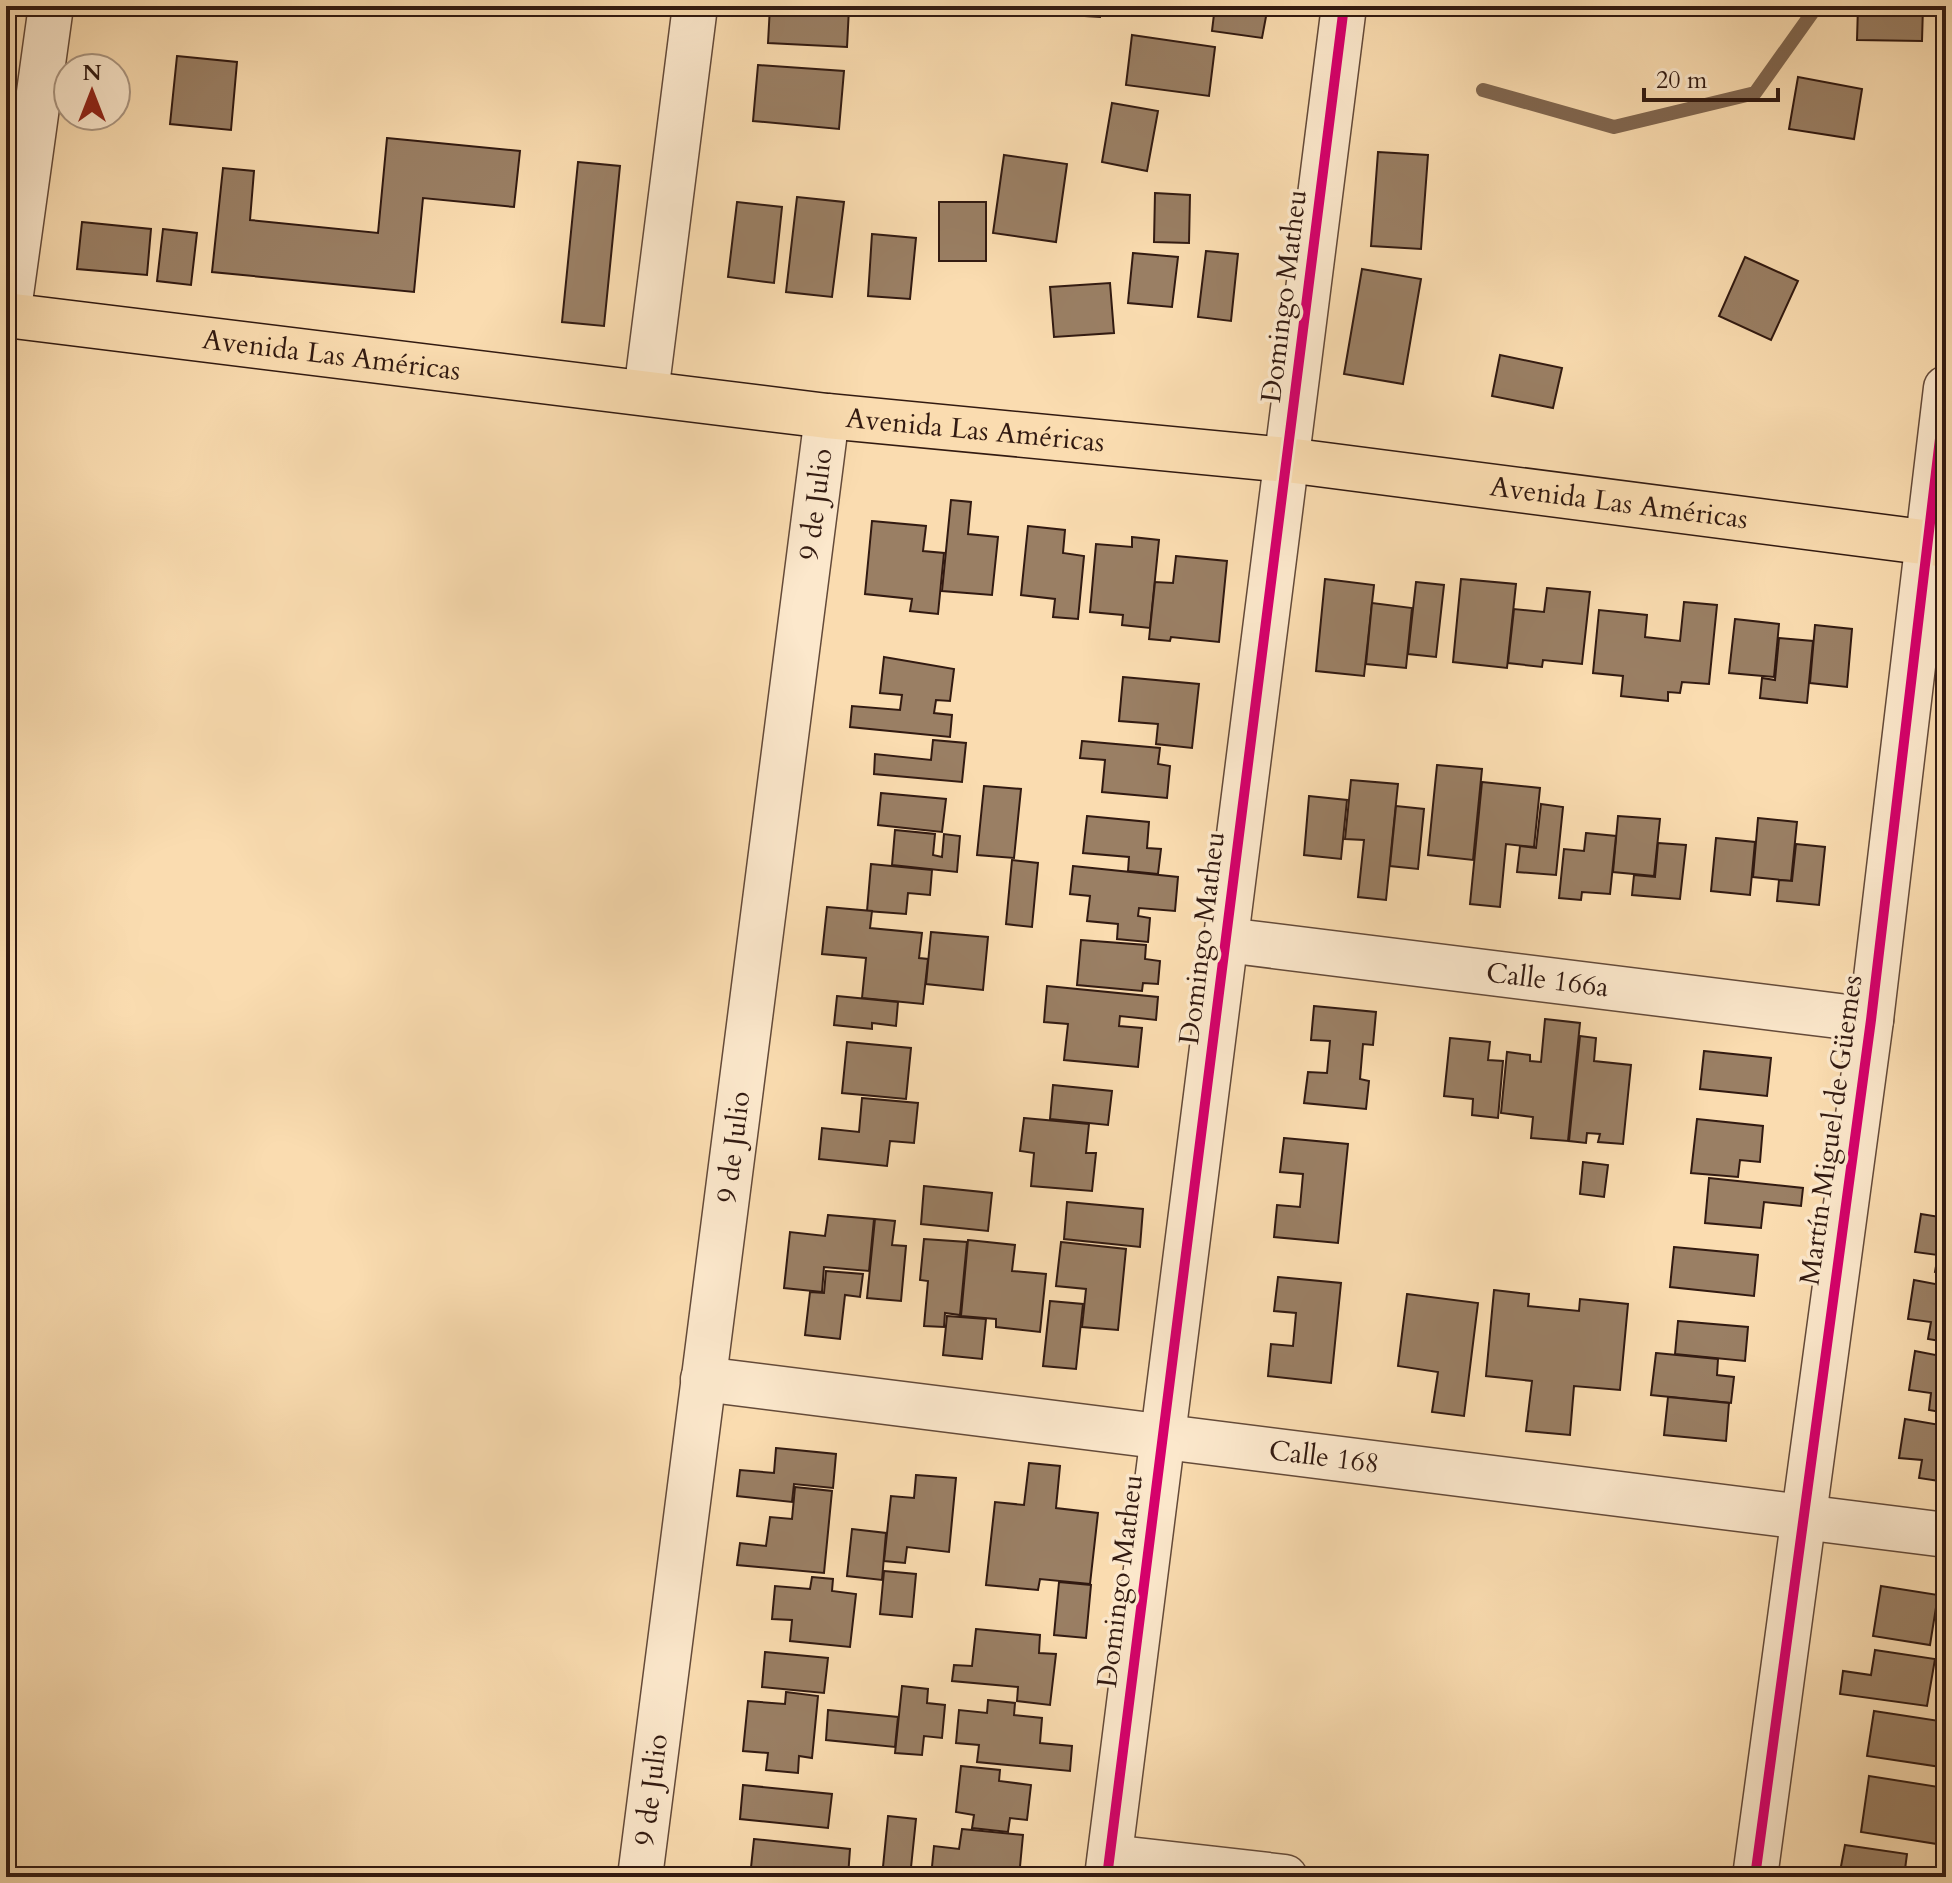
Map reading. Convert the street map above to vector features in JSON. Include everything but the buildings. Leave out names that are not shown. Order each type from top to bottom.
[{"type":"main road","name":"Avenida Las Américas","points":[[7,316],[827,416],[1287,460],[1937,544]]},
{"type":"street","points":[[7,316],[51,6]]},
{"type":"street","points":[[646,393],[695,6]]},
{"type":"street","name":"Domingo Matheu","points":[[1108,1867],[1344,6]]},
{"type":"street","name":"Martín Miguel de Güemes","points":[[1755,1877],[1937,544],[1946,388]]},
{"type":"street","name":"9 de Julio","points":[[640,1877],[827,416]]},
{"type":"street","name":"Calle 166a","points":[[1226,940],[1871,1020]]},
{"type":"street","name":"Calle 168","points":[[703,1379],[1946,1535]]},
{"type":"street","points":[[1108,1867],[1285,1877]]},
{"type":"waterway","points":[[1483,90],[1614,127],[1755,93],[1817,6]]},
{"type":"cycle path","points":[[1107,1877],[1344,6]]},
{"type":"cycle path","points":[[1755,1877],[1871,1020],[1946,388]]}]
